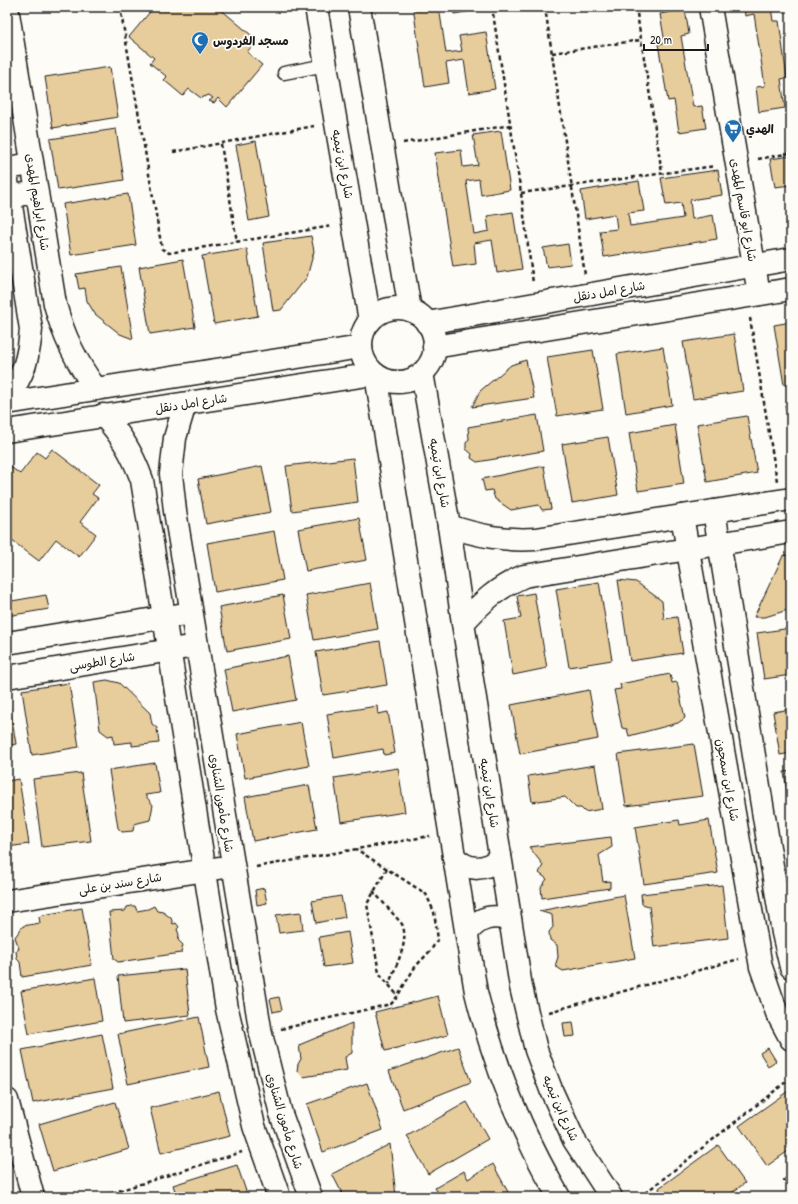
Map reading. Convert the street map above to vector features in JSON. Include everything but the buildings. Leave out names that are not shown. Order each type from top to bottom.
[{"type":"street","name":"شارع ابراهيم المهدى","points":[[7,7],[55,304],[60,322],[75,357],[96,389]]},
{"type":"street","name":"شارع ابن تيميه","points":[[316,7],[370,321]]},
{"type":"street","points":[[359,7],[382,146],[418,316],[433,336],[434,347],[430,362],[422,373],[414,378],[395,382],[375,374],[365,362],[361,347],[362,338],[370,321],[376,315],[388,310],[401,309],[418,316]]},
{"type":"street","name":"شارع ابو قاسم المهدى","points":[[710,7],[753,265],[753,295]]},
{"type":"street","points":[[7,168],[32,164]]},
{"type":"street","points":[[7,396],[15,387],[24,369],[29,350],[31,330],[8,191],[36,192]]},
{"type":"street","name":"شارع امل دنقل","points":[[418,316],[535,303],[588,295],[791,259]]},
{"type":"street","points":[[434,347],[791,289]]},
{"type":"street","points":[[7,403],[361,347]]},
{"type":"street","name":"شارع ابن تيميه","points":[[422,373],[449,526],[462,623],[520,988],[536,1050],[547,1078],[574,1140],[611,1197]]},
{"type":"street","points":[[375,374],[476,992],[496,1063],[524,1132],[559,1197]]},
{"type":"street","name":"شارع امل دنقل","points":[[7,431],[375,374]]},
{"type":"street","name":"شارع مأمون الشناوى","points":[[185,404],[175,438],[171,474],[197,646],[261,1034],[281,1114],[311,1197]]},
{"type":"street","points":[[103,415],[120,434],[133,456],[142,480],[227,1009],[241,1073],[261,1146],[279,1197]]},
{"type":"street","points":[[449,526],[474,534],[514,540],[536,538],[786,500]]},
{"type":"street","points":[[714,511],[783,933],[791,967]]},
{"type":"street","name":"شارع ابن سمجون","points":[[682,516],[759,954],[768,991],[777,1013],[791,1039]]},
{"type":"street","points":[[462,623],[490,595],[512,581],[524,576],[791,532]]},
{"type":"street","points":[[7,644],[192,613]]},
{"type":"street","name":"شارع الطوسى","points":[[7,677],[197,646]]},
{"type":"street","points":[[454,857],[466,866],[481,868],[488,866],[500,857]]},
{"type":"street","name":"شارع سند بن على","points":[[7,901],[205,870],[233,868]]},
{"type":"street","points":[[467,933],[478,921],[486,918],[494,916],[510,920]]},
{"type":"street","points":[[7,1100],[33,1197]]},
{"type":"lane","points":[[284,73],[326,65]]},
{"type":"path","points":[[120,7],[160,246],[164,251],[169,253],[354,222]]},
{"type":"path","points":[[492,7],[521,193],[535,303]]},
{"type":"path","points":[[545,7],[573,185],[588,295]]},
{"type":"path","points":[[636,7],[662,173]]},
{"type":"path","points":[[790,7],[791,12]]},
{"type":"path","points":[[552,53],[641,40]]},
{"type":"path","points":[[173,152],[335,122]]},
{"type":"path","points":[[382,146],[511,125]]},
{"type":"path","points":[[221,144],[237,242]]},
{"type":"path","points":[[521,193],[736,163],[791,153]]},
{"type":"path","points":[[753,295],[786,500]]},
{"type":"path","points":[[233,868],[356,849],[450,832]]},
{"type":"path","points":[[261,1034],[386,1006],[395,1000],[415,967],[431,950],[438,939],[434,912],[426,894],[356,849]]},
{"type":"path","points":[[387,869],[366,904],[379,973],[398,996]]},
{"type":"path","points":[[373,891],[402,924],[405,931],[404,944],[389,985]]},
{"type":"path","points":[[528,1018],[759,954]]},
{"type":"path","points":[[640,1197],[791,1078]]},
{"type":"path","points":[[99,1197],[261,1146]]},
{"type":"place","name":"مسجد الفردوس","points":[[200,55]]},
{"type":"place","name":"الهدي","points":[[733,143]]}]
